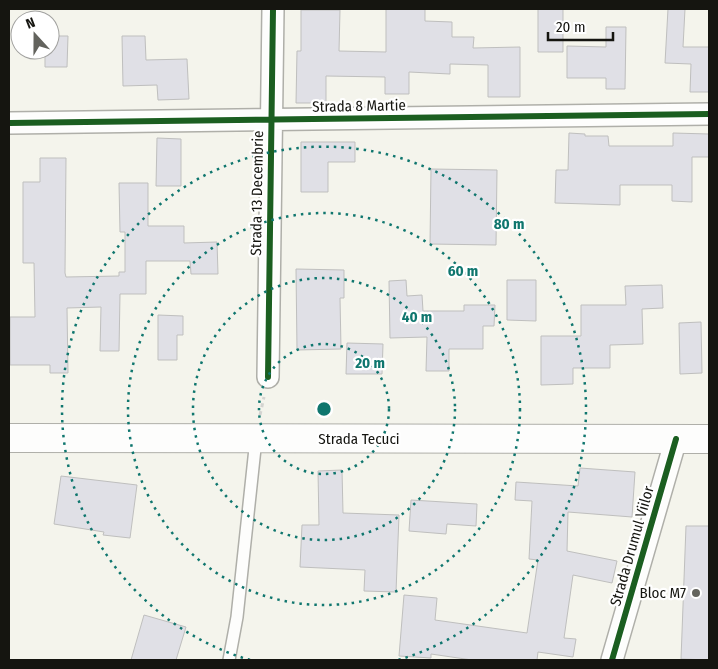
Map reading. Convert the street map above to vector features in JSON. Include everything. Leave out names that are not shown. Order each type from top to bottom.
[{"type":"main road","name":"Strada Tecuci","points":[[9,438],[709,439]]},
{"type":"street","name":"Strada 13 Decembrie","points":[[268,377],[270,119],[273,9]]},
{"type":"street","name":"Strada 8 Martie","points":[[9,123],[709,114]]},
{"type":"street","name":"Strada Drumul Viilor","points":[[612,660],[676,439]]},
{"type":"lane","points":[[229,660],[237,617],[256,438]]},
{"type":"path","points":[[256,438],[268,377]]},
{"type":"building","points":[[386,9],[425,9],[425,21],[452,22],[452,37],[474,37],[473,48],[520,47],[520,97],[488,97],[488,65],[450,64],[450,74],[409,72],[409,94],[385,94],[385,77],[326,76],[326,103],[296,103],[297,51],[301,51],[301,10],[340,10],[339,51],[386,52]]},
{"type":"building","points":[[538,9],[563,9],[563,52],[538,52]]},
{"type":"building","points":[[668,9],[685,9],[683,47],[709,47],[709,92],[690,92],[691,64],[665,63]]},
{"type":"building","points":[[606,27],[626,27],[625,89],[606,89],[606,78],[567,78],[567,46],[606,47]]},
{"type":"building","points":[[60,36],[68,36],[67,67],[45,67],[45,60],[60,60]]},
{"type":"building","points":[[122,36],[145,36],[146,60],[187,59],[189,99],[158,100],[157,85],[123,86]]},
{"type":"building","points":[[569,133],[585,134],[585,136],[608,136],[609,146],[673,146],[673,133],[709,134],[709,157],[692,157],[692,202],[672,201],[672,185],[620,185],[620,205],[555,203],[556,170],[568,170]]},
{"type":"building","points":[[157,138],[181,139],[181,186],[156,186]]},
{"type":"building","points":[[301,142],[355,142],[355,162],[328,162],[328,192],[301,192]]},
{"type":"building","points":[[40,158],[66,158],[66,277],[119,276],[119,272],[125,272],[125,232],[120,232],[119,183],[148,183],[148,226],[184,226],[184,243],[217,242],[218,274],[191,274],[190,261],[146,261],[146,294],[120,294],[119,351],[100,351],[101,307],[67,308],[68,373],[50,373],[50,365],[10,365],[10,317],[35,317],[34,263],[23,263],[23,182],[40,182]]},
{"type":"building","points":[[431,169],[497,170],[496,245],[430,244]]},
{"type":"building","points":[[296,269],[344,270],[344,298],[340,298],[341,349],[297,350]]},
{"type":"building","points":[[406,280],[407,296],[422,295],[423,311],[464,311],[464,305],[495,305],[494,326],[483,326],[483,349],[449,349],[449,371],[426,371],[427,337],[390,338],[389,281]]},
{"type":"building","points":[[507,280],[536,280],[536,321],[507,320]]},
{"type":"building","points":[[662,285],[663,308],[642,309],[643,344],[610,345],[610,368],[573,368],[573,384],[541,385],[541,336],[581,336],[581,305],[626,305],[625,286]]},
{"type":"building","points":[[158,315],[183,316],[183,335],[177,335],[177,360],[158,360]]},
{"type":"building","points":[[701,322],[702,373],[680,374],[679,323]]},
{"type":"building","points":[[347,343],[383,344],[382,374],[346,374]]},
{"type":"building","points":[[580,468],[635,472],[632,517],[568,512],[567,551],[617,561],[612,583],[573,575],[564,638],[576,639],[573,657],[538,652],[537,660],[472,660],[431,654],[431,658],[399,656],[404,595],[437,598],[435,620],[527,633],[538,560],[529,559],[532,501],[515,500],[516,482],[578,486]]},
{"type":"building","points":[[342,470],[343,513],[399,515],[396,592],[364,591],[365,570],[300,567],[302,525],[319,525],[318,471]]},
{"type":"building","points":[[61,476],[137,485],[130,538],[103,535],[104,532],[54,524]]},
{"type":"building","points":[[411,500],[477,504],[476,526],[447,524],[446,534],[409,531]]},
{"type":"building","name":"Bloc M7","points":[[686,526],[709,526],[709,660],[681,659]]},
{"type":"building","points":[[144,615],[186,627],[176,660],[131,660]]},
{"type":"cycle path","points":[[268,377],[273,9]]},
{"type":"cycle path","points":[[9,123],[709,114]]},
{"type":"cycle path","points":[[612,660],[676,439]]},
{"type":"place","name":"Bloc M7","points":[[696,593]]}]
